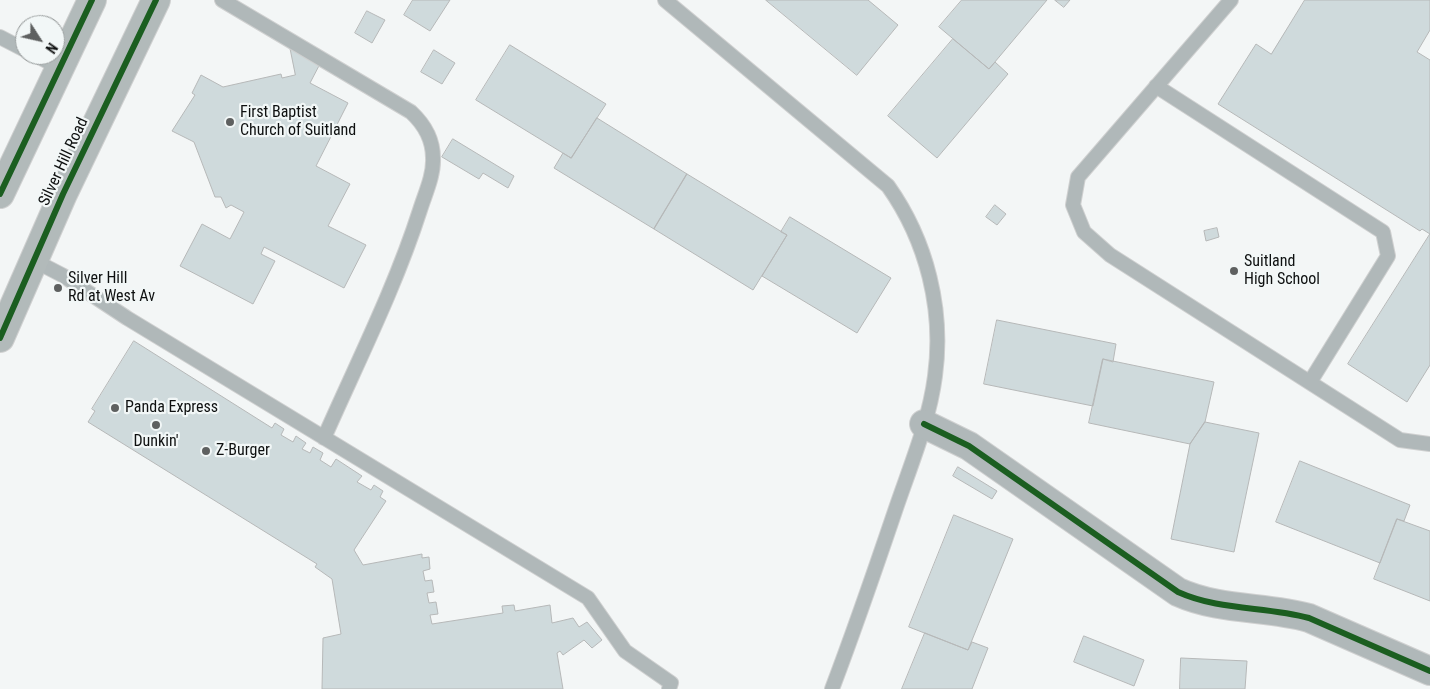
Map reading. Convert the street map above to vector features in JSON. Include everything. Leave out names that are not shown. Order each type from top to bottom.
[{"type":"main road","points":[[0,194],[92,0]]},
{"type":"main road","name":"Silver Hill Road","points":[[0,338],[33,260],[156,0]]},
{"type":"street","points":[[924,424],[970,446],[1178,592],[1196,600],[1230,607],[1294,614],[1309,618],[1430,671]]},
{"type":"lane","points":[[222,0],[411,112],[421,121],[432,147],[434,160],[431,178],[412,236],[324,438]]},
{"type":"lane","points":[[665,0],[888,186],[898,200],[923,253],[931,279],[937,315],[935,377],[924,424],[832,689]]},
{"type":"lane","points":[[1231,0],[1078,177],[1073,205],[1084,232],[1110,255],[1400,440],[1430,444]]},
{"type":"lane","points":[[0,37],[15,45]]},
{"type":"lane","points":[[54,65],[60,68]]},
{"type":"lane","points":[[1156,86],[1383,232],[1388,256],[1310,382]]},
{"type":"lane","points":[[33,260],[588,598],[625,651],[671,683],[669,689]]},
{"type":"building","points":[[413,0],[450,0],[430,31],[404,15]]},
{"type":"building","points":[[766,0],[868,0],[898,25],[857,75]]},
{"type":"building","points":[[962,0],[1047,0],[989,69],[939,27]]},
{"type":"building","points":[[1055,0],[1070,0],[1064,7]]},
{"type":"building","points":[[1305,0],[1430,0],[1430,30],[1417,52],[1430,60],[1430,234],[1422,229],[1420,231],[1218,104],[1256,44],[1271,54]]},
{"type":"building","points":[[367,11],[385,20],[372,43],[355,33]]},
{"type":"building","points":[[953,39],[989,69],[995,62],[1008,74],[937,158],[888,116]]},
{"type":"building","points":[[289,42],[322,60],[310,83],[348,103],[316,166],[350,184],[328,226],[366,245],[344,288],[264,247],[261,254],[275,261],[253,304],[180,266],[202,224],[230,239],[244,212],[231,205],[226,208],[221,197],[215,197],[194,142],[172,131],[195,95],[192,93],[201,75],[223,87],[281,74],[282,78],[295,75]]},
{"type":"building","points":[[510,45],[606,104],[571,158],[476,100]]},
{"type":"building","points":[[434,50],[455,63],[442,84],[421,72]]},
{"type":"building","points":[[597,118],[687,174],[654,229],[554,168],[563,153],[571,158]]},
{"type":"building","points":[[453,139],[514,176],[508,188],[483,173],[479,179],[442,157]]},
{"type":"building","points":[[687,174],[787,235],[753,290],[654,229]]},
{"type":"building","points":[[995,205],[1006,214],[997,225],[986,217]]},
{"type":"building","points":[[790,217],[891,278],[857,333],[762,276],[787,235],[781,232]]},
{"type":"building","points":[[1217,228],[1219,237],[1206,241],[1204,231]]},
{"type":"building","points":[[1430,234],[1430,365],[1407,402],[1348,364]]},
{"type":"building","points":[[997,320],[1116,344],[1113,362],[1103,359],[1093,406],[984,384]]},
{"type":"building","points":[[134,341],[272,428],[275,423],[284,429],[281,435],[293,442],[296,436],[306,443],[302,449],[310,453],[313,447],[323,453],[320,460],[331,467],[336,459],[362,476],[357,482],[371,490],[374,485],[383,491],[380,497],[386,501],[354,550],[363,565],[422,554],[422,558],[429,557],[430,569],[423,571],[425,581],[432,580],[434,592],[427,593],[429,603],[436,602],[438,614],[430,615],[432,624],[503,613],[502,606],[514,605],[515,611],[550,605],[552,623],[573,618],[579,627],[587,622],[602,640],[592,648],[584,640],[563,655],[560,651],[557,653],[563,689],[322,689],[323,638],[341,634],[332,579],[315,567],[317,564],[88,422],[95,411],[92,409]]},
{"type":"building","points":[[1103,359],[1214,382],[1205,422],[1190,444],[1089,423]]},
{"type":"building","points":[[1205,422],[1259,433],[1234,552],[1171,539],[1190,444]]},
{"type":"building","points":[[1300,461],[1410,505],[1404,521],[1397,519],[1380,563],[1276,522]]},
{"type":"building","points":[[958,467],[997,491],[992,499],[953,476]]},
{"type":"building","points":[[954,515],[1013,539],[968,650],[909,627]]},
{"type":"building","points":[[1397,519],[1430,531],[1430,601],[1374,579]]},
{"type":"building","points":[[925,633],[968,650],[972,642],[988,648],[972,689],[902,689]]},
{"type":"building","points":[[1084,636],[1144,660],[1134,686],[1074,662]]},
{"type":"building","points":[[1181,658],[1247,661],[1245,689],[1180,689]]},
{"type":"cycle path","points":[[0,194],[92,0]]},
{"type":"cycle path","points":[[0,338],[63,194],[156,0]]},
{"type":"cycle path","points":[[924,424],[969,446],[1178,592],[1210,602],[1309,618],[1430,671]]},
{"type":"place","name":"First Baptist Church of Suitland","points":[[230,122]]},
{"type":"place","name":"Suitland High School","points":[[1234,271]]},
{"type":"place","name":"Silver Hill Rd at West Av","points":[[58,288]]},
{"type":"place","name":"Panda Express","points":[[115,408]]},
{"type":"place","name":"Dunkin'","points":[[156,425]]},
{"type":"place","name":"Z-Burger","points":[[206,451]]}]
